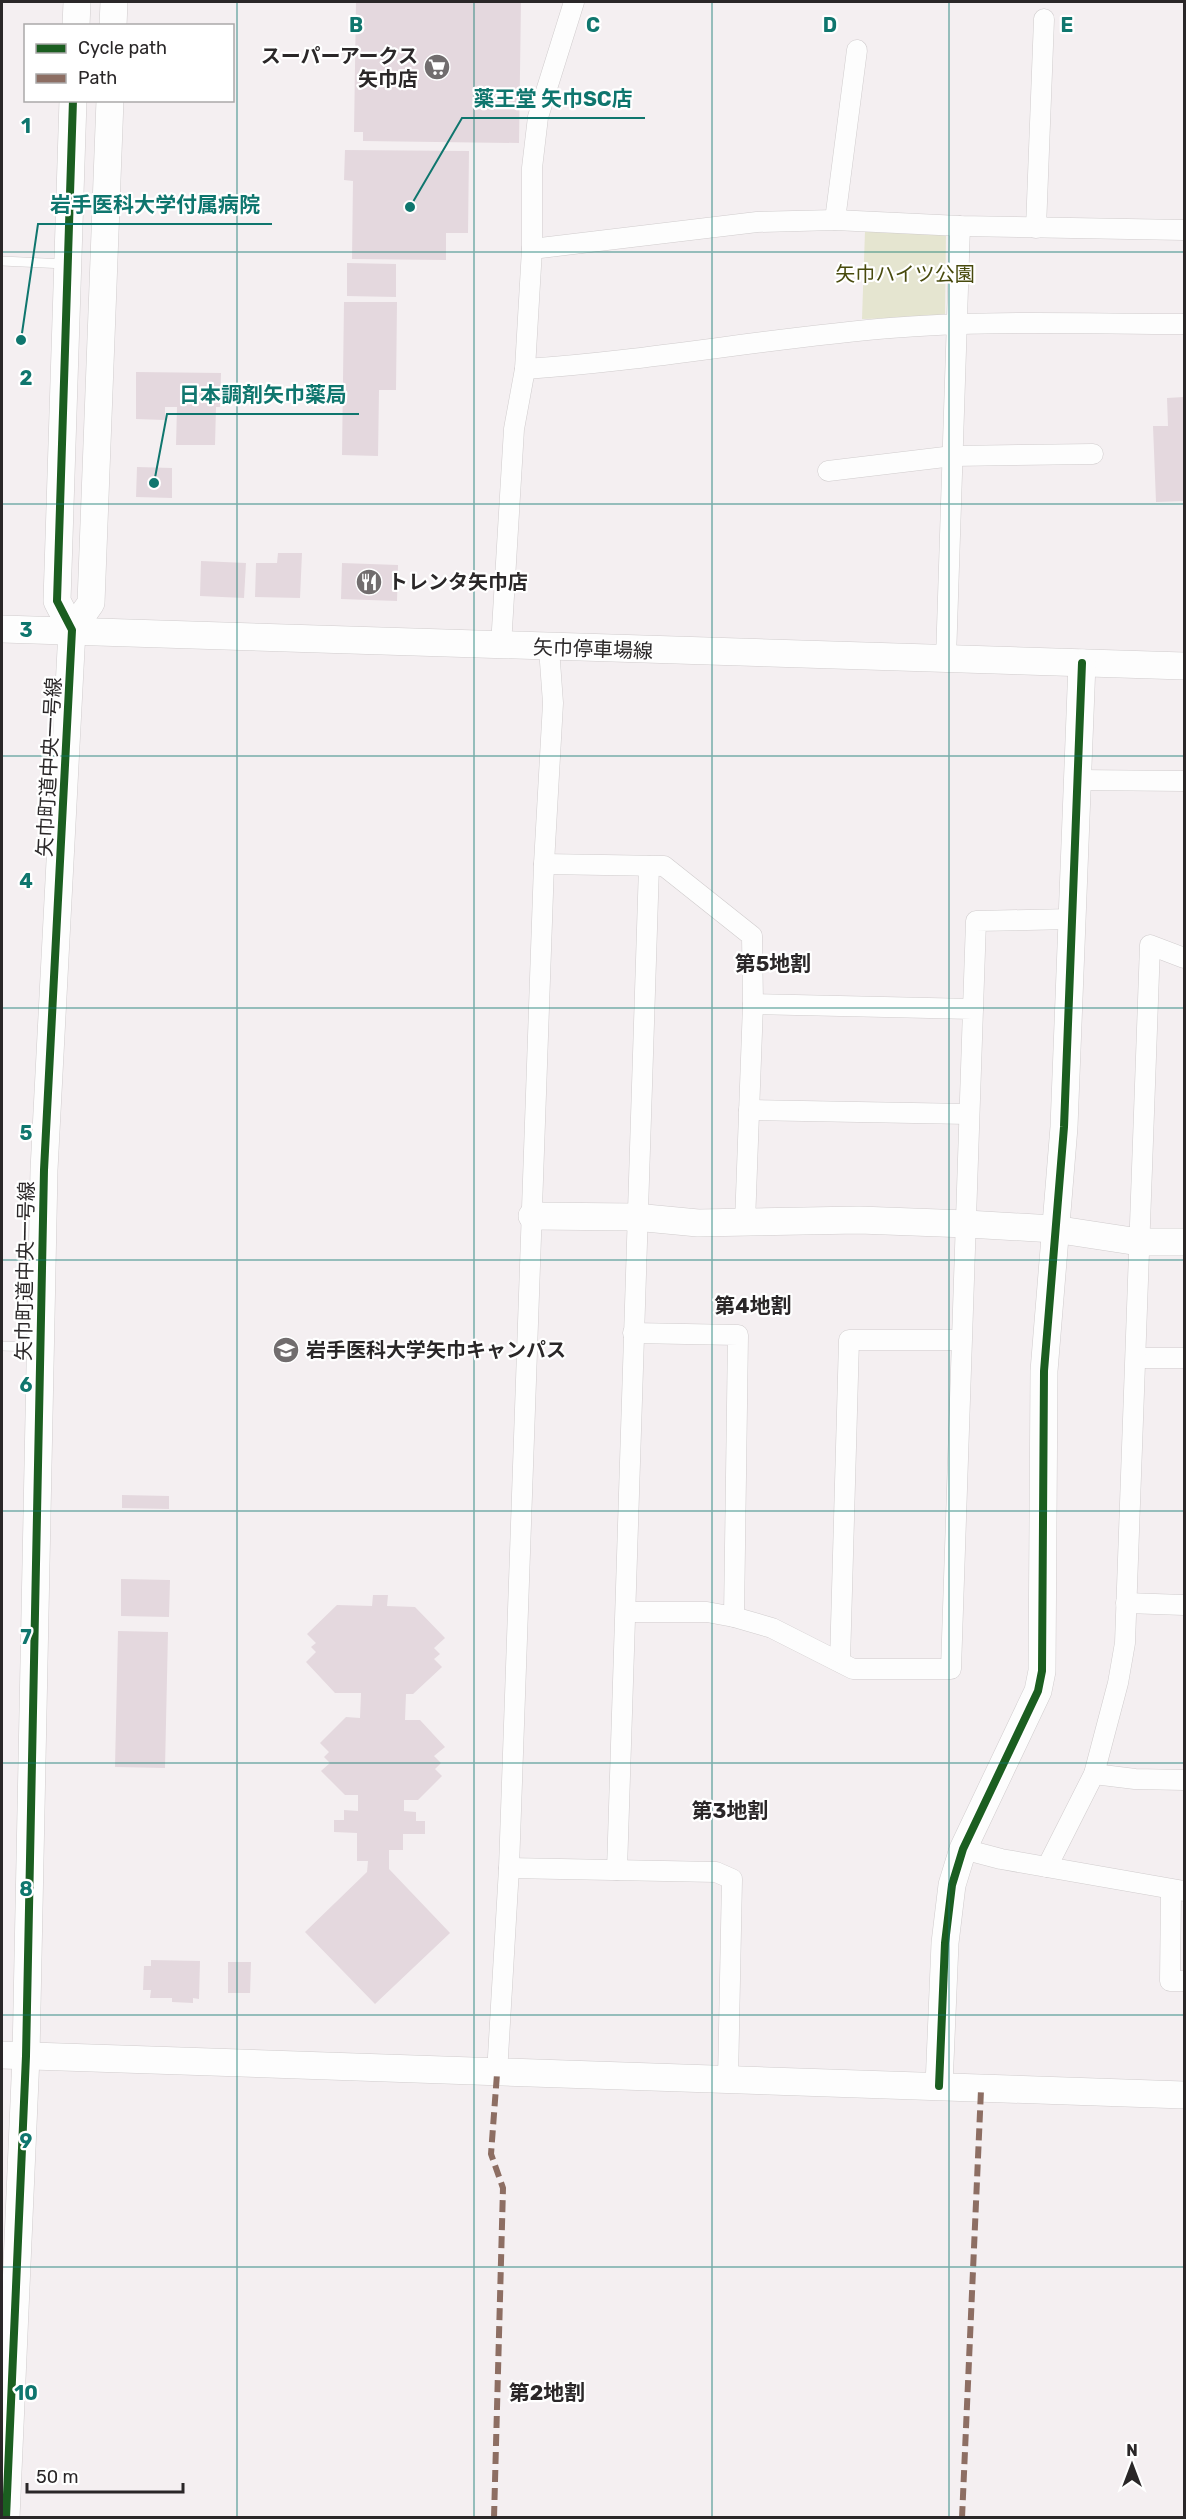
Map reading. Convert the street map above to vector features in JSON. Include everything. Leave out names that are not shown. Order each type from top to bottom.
[{"type":"street","points":[[76,24],[77,2]]},
{"type":"street","points":[[113,24],[114,2]]},
{"type":"street","points":[[501,646],[514,429],[525,369],[532,249],[532,168],[538,117],[574,2]]},
{"type":"street","points":[[1036,228],[1044,19]]},
{"type":"street","points":[[835,220],[857,50]]},
{"type":"street","points":[[74,102],[57,601],[72,630],[91,603],[110,102]]},
{"type":"street","points":[[532,249],[757,222],[835,220],[960,226],[1185,230]]},
{"type":"street","points":[[946,658],[960,226]]},
{"type":"street","points":[[525,369],[579,365],[888,328],[957,324],[1185,324]]},
{"type":"street","points":[[828,471],[953,456],[1093,454]]},
{"type":"street","name":"矢巾停車場線","points":[[2,629],[549,648],[1185,666]]},
{"type":"street","name":"矢巾町道中央一号線","points":[[6,2517],[14,2056],[40,1347],[44,1170],[72,630]]},
{"type":"street","points":[[497,2074],[509,1868],[544,864],[553,703],[549,648]]},
{"type":"street","points":[[939,2086],[945,1943],[952,1886],[963,1849],[1038,1690],[1042,1671],[1044,1371],[1064,1127],[1082,663]]},
{"type":"street","points":[[1078,780],[1185,781]]},
{"type":"street","points":[[544,864],[664,866],[752,936],[753,1004],[745,1223]]},
{"type":"street","points":[[617,1870],[627,1612],[635,1217],[648,866]]},
{"type":"street","points":[[627,1612],[707,1612],[734,1617],[772,1628],[853,1669],[951,1670],[976,921],[1072,919]]},
{"type":"street","points":[[1047,1867],[1094,1774],[1118,1683],[1125,1643],[1150,945],[1185,958]]},
{"type":"street","points":[[753,1004],[973,1009]]},
{"type":"street","points":[[749,1110],[968,1114]]},
{"type":"street","points":[[532,1216],[635,1217],[698,1223],[859,1220],[967,1224],[1054,1229],[1139,1242],[1185,1242]]},
{"type":"street","points":[[633,1333],[738,1335],[734,1617]]},
{"type":"street","points":[[840,1662],[849,1340],[961,1340]]},
{"type":"street","points":[[1136,1358],[1185,1358]]},
{"type":"street","points":[[1126,1603],[1185,1605]]},
{"type":"street","points":[[1094,1774],[1135,1779],[1185,1780]]},
{"type":"street","points":[[963,1849],[1178,1891],[1170,1981],[1185,1981]]},
{"type":"street","points":[[509,1868],[716,1872],[732,1879],[728,2080]]},
{"type":"street","points":[[14,2056],[1185,2096]]},
{"type":"lane","points":[[2,261],[67,264]]},
{"type":"lane","points":[[2,1346],[40,1347]]},
{"type":"green space","name":"矢巾ハイツ公園","points":[[865,231],[946,232],[945,317],[862,319]]},
{"type":"building","name":"スーパーアークス 矢巾店","points":[[356,2],[521,2],[519,143],[363,141],[363,132],[354,132]]},
{"type":"building","points":[[345,150],[469,151],[468,233],[446,233],[446,260],[352,259],[353,181],[344,180]]},
{"type":"building","points":[[347,263],[396,264],[396,297],[347,296]]},
{"type":"building","points":[[344,302],[397,302],[396,390],[379,390],[378,456],[342,455]]},
{"type":"building","points":[[136,372],[221,373],[220,407],[216,407],[215,445],[176,445],[177,407],[165,407],[165,420],[136,419]]},
{"type":"building","points":[[1184,397],[1184,501],[1156,502],[1153,426],[1168,426],[1167,398]]},
{"type":"building","points":[[137,467],[172,468],[172,498],[136,497]]},
{"type":"building","points":[[278,553],[302,553],[300,598],[255,597],[256,563],[277,563]]},
{"type":"building","points":[[201,561],[246,563],[244,598],[200,596]]},
{"type":"building","name":"トレンタ矢巾店","points":[[342,563],[398,565],[397,601],[341,599]]},
{"type":"building","points":[[122,1495],[169,1496],[169,1509],[122,1508]]},
{"type":"building","points":[[121,1579],[170,1580],[169,1617],[121,1616]]},
{"type":"building","points":[[373,1595],[388,1595],[387,1606],[415,1607],[445,1638],[434,1648],[440,1654],[434,1659],[442,1667],[413,1694],[406,1694],[405,1720],[420,1720],[445,1747],[434,1756],[441,1763],[435,1769],[442,1776],[418,1800],[404,1800],[404,1811],[416,1812],[416,1821],[425,1821],[425,1834],[403,1834],[403,1850],[389,1850],[389,1869],[450,1933],[375,2004],[305,1932],[367,1872],[368,1861],[357,1861],[357,1833],[334,1832],[334,1820],[344,1820],[344,1810],[358,1811],[358,1795],[345,1795],[321,1771],[330,1763],[324,1757],[329,1752],[320,1743],[346,1717],[360,1718],[361,1693],[335,1693],[306,1662],[316,1652],[311,1647],[316,1643],[307,1634],[337,1605],[372,1606]]},
{"type":"building","points":[[118,1631],[168,1632],[165,1768],[115,1767]]},
{"type":"building","points":[[151,1960],[200,1961],[199,1999],[193,1998],[193,2003],[172,2002],[172,1998],[150,1998],[151,1990],[143,1990],[144,1966],[151,1966]]},
{"type":"building","points":[[228,1962],[251,1962],[250,1993],[228,1993]]},
{"type":"marked path","points":[[494,2518],[503,2188],[491,2154],[497,2074]]},
{"type":"marked path","points":[[962,2518],[981,2090]]},
{"type":"cycle path","points":[[6,2518],[26,2056],[44,1170],[72,630],[57,601],[73,102]]},
{"type":"cycle path","points":[[939,2086],[945,1943],[952,1885],[963,1849],[1038,1691],[1042,1671],[1044,1371],[1064,1127],[1082,663]]},
{"type":"place","name":"スーパーアークス 矢巾店","points":[[437,67]]},
{"type":"place","name":"薬王堂 矢巾SC店","points":[[410,207]]},
{"type":"place","name":"岩手医科大学付属病院","points":[[21,340]]},
{"type":"place","name":"日本調剤矢巾薬局","points":[[154,483]]},
{"type":"place","name":"トレンタ矢巾店","points":[[369,582]]},
{"type":"place","name":"岩手医科大学矢巾キャンパス","points":[[286,1350]]},
{"type":"district","name":"第5地割","points":[[773,964]]},
{"type":"district","name":"第4地割","points":[[753,1306]]},
{"type":"district","name":"第3地割","points":[[730,1811]]},
{"type":"district","name":"第2地割","points":[[547,2393]]}]
